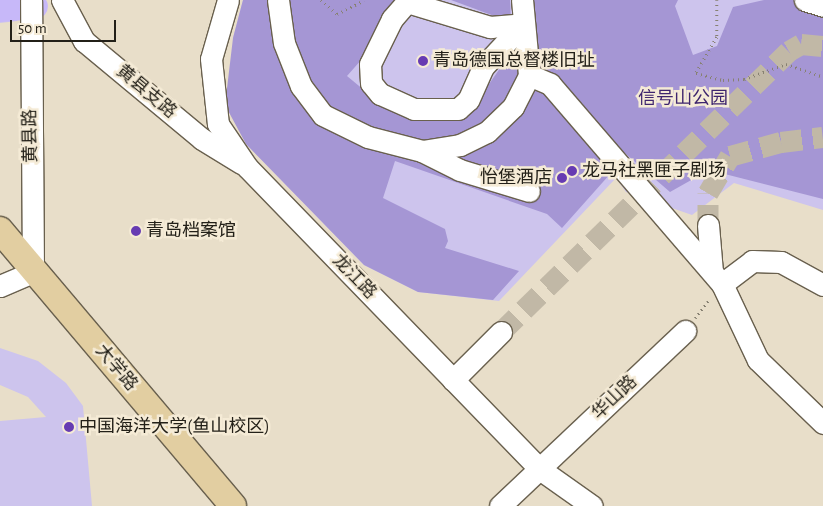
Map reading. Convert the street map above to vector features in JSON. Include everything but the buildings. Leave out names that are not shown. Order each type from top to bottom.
[{"type":"main road","name":"大学路","points":[[0,230],[233,506]]},
{"type":"street","name":"黄县支路","points":[[62,0],[84,41],[202,139],[247,168]]},
{"type":"street","name":"龙江路","points":[[228,0],[212,60],[218,124],[247,168],[541,470],[592,506]]},
{"type":"street","points":[[278,0],[284,43],[301,86],[323,115],[368,137],[422,152],[460,170],[529,191]]},
{"type":"street","points":[[422,152],[460,145],[487,132],[513,108],[529,76],[522,0]]},
{"type":"street","points":[[805,0],[823,6]]},
{"type":"street","points":[[407,2],[422,2],[490,27],[523,24],[483,67],[468,100],[458,109],[414,108],[380,94],[371,83],[370,64],[392,19],[407,2]]},
{"type":"street","name":"黄县路","points":[[31,9],[34,272]]},
{"type":"street","points":[[529,76],[550,84],[717,278],[758,360],[823,423]]},
{"type":"street","points":[[708,225],[717,278]]},
{"type":"street","points":[[717,278],[752,261],[781,262],[823,285]]},
{"type":"street","points":[[0,286],[34,272]]},
{"type":"street","points":[[454,380],[501,332]]},
{"type":"street","name":"华山路","points":[[500,506],[541,470],[685,332]]},
{"type":"path","points":[[322,0],[338,14],[364,0]]},
{"type":"path","points":[[717,0],[717,37],[696,73],[723,80],[744,79],[786,64],[823,77]]},
{"type":"path","points":[[685,332],[717,278]]},
{"type":"green space","points":[[0,0],[22,0],[17,21],[0,23]]},
{"type":"green space","points":[[243,0],[823,0],[823,210],[734,183],[692,215],[626,192],[616,178],[499,301],[418,292],[364,265],[246,144],[233,38]]},
{"type":"green space","points":[[243,0],[398,0],[362,59],[347,76],[382,105],[473,107],[503,64],[523,24],[529,75],[619,164],[562,228],[547,214],[395,161],[383,198],[445,229],[448,241],[445,248],[519,271],[493,300],[418,292],[364,265],[246,144],[225,105],[233,38]]},
{"type":"green space","points":[[451,0],[510,0],[511,22]]},
{"type":"green space","name":"信号山公园","points":[[532,0],[678,0],[675,6],[693,55],[717,46],[733,7],[764,0],[823,0],[823,199],[709,170],[670,192],[619,148],[561,84],[538,69]]},
{"type":"green space","points":[[0,348],[38,361],[66,383],[83,406],[92,506],[0,506],[0,421],[46,417],[28,397],[0,385]]},
{"type":"waterway","points":[[0,9],[35,6]]},
{"type":"tunnel","points":[[501,332],[789,51],[801,44],[823,46]]},
{"type":"tunnel","points":[[708,225],[708,193],[730,156],[781,142],[823,137]]},
{"type":"place","name":"青岛德国总督楼旧址","points":[[423,61]]},
{"type":"place","name":"龙马社黑匣子剧场","points":[[572,171]]},
{"type":"place","name":"怡堡酒店","points":[[562,178]]},
{"type":"place","name":"青岛档案馆","points":[[136,231]]},
{"type":"place","name":"中国海洋大学(鱼山校区)","points":[[69,427]]}]
